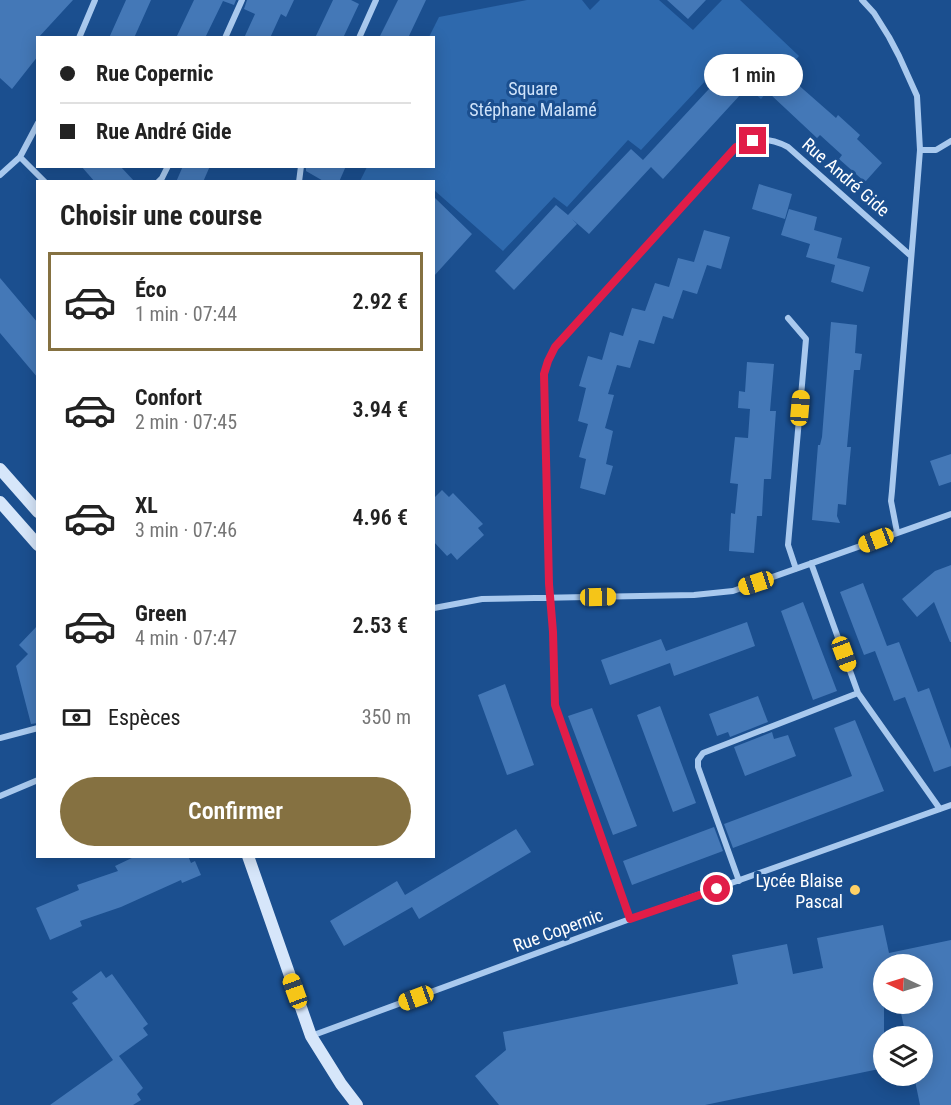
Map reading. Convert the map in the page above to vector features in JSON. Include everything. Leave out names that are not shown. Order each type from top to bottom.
[{"type":"street","points":[[80,36],[95,0]]},
{"type":"street","points":[[226,36],[242,0]]},
{"type":"street","points":[[360,36],[376,0]]},
{"type":"street","points":[[862,0],[874,13],[900,56],[917,96],[920,150],[891,501],[897,532]]},
{"type":"street","points":[[0,175],[20,157],[36,127]]},
{"type":"street","name":"Rue André Gide","points":[[630,919],[555,705],[544,374],[548,361],[555,347],[736,147],[748,142],[761,139],[774,140],[788,147],[911,256]]},
{"type":"street","points":[[920,150],[936,150],[951,141]]},
{"type":"street","points":[[20,157],[43,180]]},
{"type":"street","points":[[788,318],[806,339],[788,545],[796,569]]},
{"type":"street","points":[[0,469],[36,510]]},
{"type":"street","points":[[0,502],[36,543]]},
{"type":"street","points":[[435,608],[482,599],[714,594],[733,591],[951,514]]},
{"type":"street","points":[[811,563],[858,693],[940,809]]},
{"type":"street","points":[[739,881],[698,767],[698,760],[703,753],[858,693]]},
{"type":"street","points":[[0,738],[36,729]]},
{"type":"street","points":[[0,796],[36,781]]},
{"type":"street","name":"Rue Copernic","points":[[311,1036],[951,805]]},
{"type":"street","points":[[249,858],[311,1036],[357,1105]]},
{"type":"green space","name":"Square Stéphane Malamé","points":[[527,0],[582,0],[590,10],[600,0],[659,0],[693,30],[722,0],[740,0],[799,56],[761,99],[721,64],[641,150],[628,140],[567,207],[554,197],[503,251],[435,191],[435,180],[360,180],[366,168],[435,168],[435,36],[430,36],[439,17]]},
{"type":"building","points":[[0,0],[73,0],[40,36],[36,36],[36,59],[12,89],[0,78]]},
{"type":"building","points":[[126,0],[151,0],[135,36],[110,36]]},
{"type":"building","points":[[194,0],[236,0],[234,5],[223,1],[206,36],[177,36]]},
{"type":"building","points":[[247,0],[294,0],[286,17],[281,14],[271,36],[245,36],[255,14],[244,9]]},
{"type":"building","points":[[333,0],[351,0],[359,4],[344,36],[316,36]]},
{"type":"building","points":[[398,0],[426,0],[409,36],[380,36]]},
{"type":"building","points":[[667,0],[706,0],[688,19]]},
{"type":"building","points":[[787,75],[836,118],[838,115],[860,135],[857,139],[882,163],[865,182],[839,159],[842,155],[820,135],[817,138],[770,94]]},
{"type":"building","points":[[721,76],[741,94],[663,179],[651,167],[589,234],[572,219],[577,224],[514,290],[495,271],[556,205],[568,215],[631,149],[643,160]]},
{"type":"building","points":[[83,168],[122,168],[133,180],[93,180]]},
{"type":"building","points":[[182,168],[209,168],[204,180],[177,180]]},
{"type":"building","points":[[306,168],[345,168],[340,180],[322,180],[306,171]]},
{"type":"building","points":[[759,184],[792,194],[785,219],[752,209]]},
{"type":"building","points":[[435,198],[472,234],[435,275]]},
{"type":"building","points":[[789,209],[817,217],[814,230],[842,238],[837,258],[870,267],[863,292],[831,282],[835,265],[806,257],[810,244],[781,235]]},
{"type":"building","points":[[704,230],[730,237],[721,269],[707,265],[697,294],[683,290],[673,319],[663,316],[654,344],[639,340],[630,368],[617,365],[608,394],[614,395],[605,428],[613,431],[606,464],[613,466],[605,495],[580,488],[586,459],[579,457],[588,424],[578,421],[586,388],[579,386],[588,356],[602,360],[610,332],[623,336],[632,308],[645,311],[655,283],[669,287],[678,258],[694,262]]},
{"type":"building","points":[[0,278],[36,321],[36,376],[0,333]]},
{"type":"building","points":[[831,322],[857,325],[855,353],[862,354],[860,370],[854,370],[847,447],[851,447],[846,505],[838,504],[837,516],[840,523],[812,520],[818,445],[822,437]]},
{"type":"building","points":[[747,362],[774,364],[770,411],[776,411],[771,479],[764,479],[762,516],[757,516],[754,553],[729,551],[731,513],[735,514],[738,484],[730,483],[735,437],[748,438],[750,409],[738,408],[739,391],[745,392]]},
{"type":"building","points":[[951,454],[951,482],[939,486],[930,461]]},
{"type":"building","points":[[442,490],[449,497],[453,493],[483,524],[478,528],[484,535],[457,560],[451,553],[447,556],[435,543],[435,497]]},
{"type":"building","points":[[951,565],[950,642],[934,602],[917,617],[902,599],[935,571]]},
{"type":"building","points":[[863,583],[887,646],[899,642],[918,692],[929,688],[951,749],[951,766],[934,772],[905,697],[894,701],[875,651],[864,655],[840,592]]},
{"type":"building","points":[[803,602],[837,691],[813,700],[781,611]]},
{"type":"building","points":[[747,622],[755,646],[674,676],[670,663],[610,685],[601,660],[661,639],[666,651]]},
{"type":"building","points":[[36,627],[36,723],[31,724],[16,666],[28,654],[19,645]]},
{"type":"building","points":[[505,684],[534,765],[507,775],[478,695]]},
{"type":"building","points":[[758,696],[768,722],[730,737],[728,732],[717,736],[709,714]]},
{"type":"building","points":[[660,706],[696,803],[673,812],[637,715]]},
{"type":"building","points":[[592,708],[637,826],[613,835],[568,716]]},
{"type":"building","points":[[855,720],[884,791],[733,848],[724,824],[852,776],[834,728]]},
{"type":"building","points":[[772,732],[774,739],[788,735],[796,756],[745,776],[734,747]]},
{"type":"building","points":[[714,827],[723,851],[632,885],[623,861]]},
{"type":"building","points":[[516,829],[531,852],[419,919],[412,907],[344,946],[330,921],[397,881],[405,895]]},
{"type":"building","points":[[132,858],[189,858],[191,863],[195,861],[201,875],[182,883],[181,880],[121,907],[80,921],[82,926],[50,940],[36,908],[79,890],[77,885],[118,871],[115,866]]},
{"type":"building","points":[[883,925],[889,953],[951,940],[951,1105],[920,1105],[916,1086],[933,1086],[933,1026],[904,1026],[901,1014],[933,1014],[933,954],[873,954],[873,1014],[884,1014],[884,1026],[873,1026],[873,1070],[705,1105],[499,1105],[475,1076],[506,1050],[503,1032],[738,984],[732,955],[787,944],[793,974],[823,968],[817,938]]},
{"type":"building","points":[[101,971],[106,978],[112,974],[148,1024],[143,1028],[148,1035],[119,1056],[143,1088],[137,1094],[141,1100],[133,1105],[50,1105],[113,1060],[72,1003],[78,999],[72,992]]},
{"type":"place","name":"Lycée Blaise Pascal","points":[[855,890]]},
{"type":"route","points":[[717,889],[630,919],[555,705],[549,584],[544,374],[555,347],[736,147],[753,141]]}]
